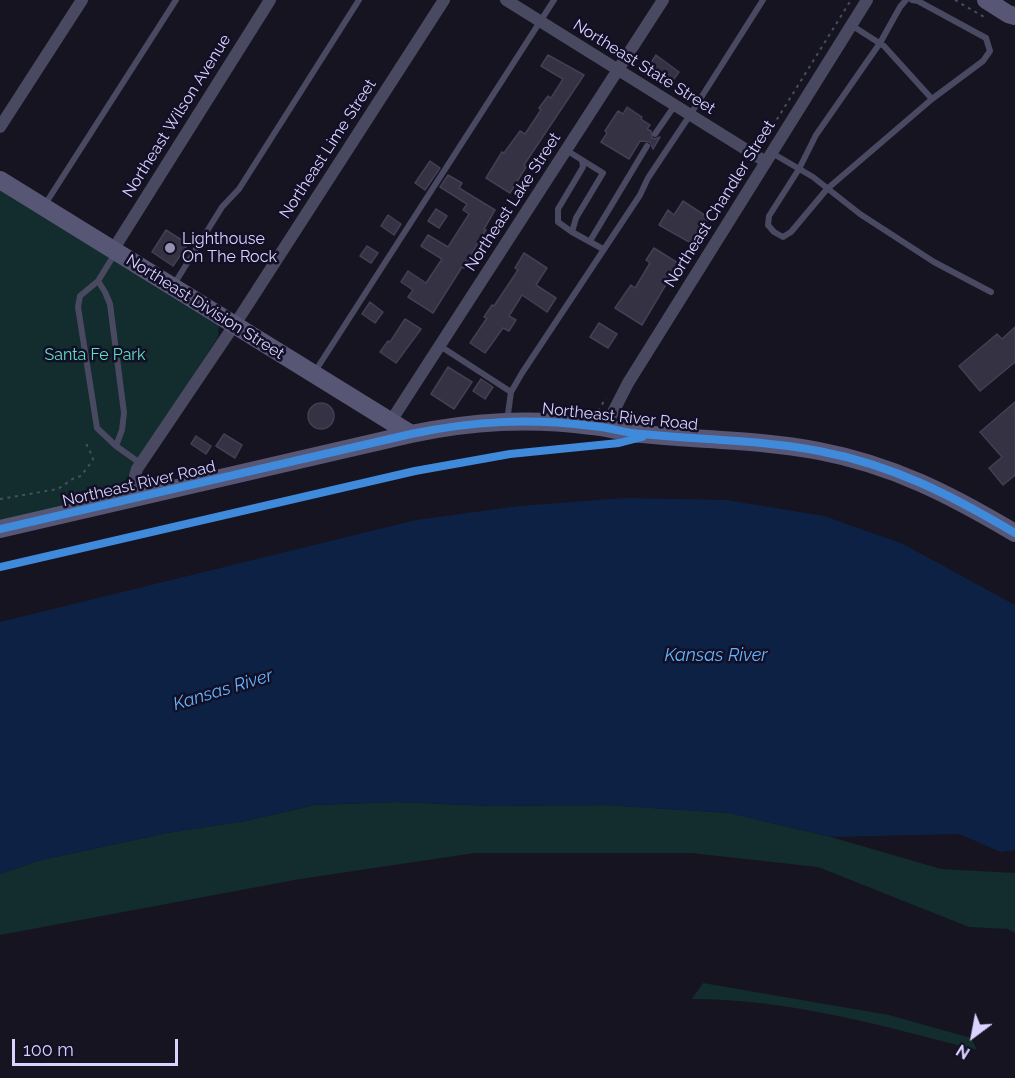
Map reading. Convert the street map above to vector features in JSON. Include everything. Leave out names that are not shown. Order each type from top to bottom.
[{"type":"street","points":[[0,127],[82,0]]},
{"type":"street","name":"Northeast Wilson Avenue","points":[[115,251],[270,0]]},
{"type":"street","name":"Northeast Lime Street","points":[[134,499],[135,476],[141,463],[444,0]]},
{"type":"street","name":"Northeast State Street","points":[[506,0],[690,115],[769,157]]},
{"type":"street","name":"Northeast Lake Street","points":[[391,421],[663,0]]},
{"type":"street","name":"Northeast Chandler Street","points":[[605,428],[628,383],[867,0]]},
{"type":"street","points":[[986,0],[1015,16]]},
{"type":"street","name":"Northeast Division Street","points":[[0,180],[411,434]]},
{"type":"street","name":"Northeast River Road","points":[[0,530],[411,434],[454,425],[507,422],[605,428],[818,450],[888,469],[938,489],[1015,533]]},
{"type":"lane","points":[[44,207],[177,0]]},
{"type":"lane","points":[[172,286],[222,207],[239,189],[359,0]]},
{"type":"lane","points":[[313,373],[554,0]]},
{"type":"lane","points":[[507,422],[511,392],[762,0]]},
{"type":"lane","points":[[906,0],[880,43],[816,135],[799,169],[769,216],[768,225],[783,237],[791,232],[827,189],[932,99],[983,61],[990,51],[986,39],[918,1],[912,0]]},
{"type":"lane","points":[[851,25],[880,43],[932,99]]},
{"type":"lane","points":[[656,134],[675,105]]},
{"type":"lane","points":[[590,241],[647,146]]},
{"type":"lane","points":[[566,150],[603,173],[576,218],[572,232]]},
{"type":"lane","points":[[769,157],[799,169],[860,214],[934,262],[990,292]]},
{"type":"lane","points":[[582,160],[583,166],[558,209],[558,222],[603,249]]},
{"type":"lane","points":[[115,251],[98,281],[80,296],[78,307],[97,428],[116,446],[141,463]]},
{"type":"lane","points":[[98,281],[110,303],[124,413],[122,430],[116,446]]},
{"type":"lane","points":[[440,346],[511,392]]},
{"type":"path","points":[[0,499],[58,489],[81,476],[93,460],[87,449],[86,440]]},
{"type":"green space","name":"Santa Fe Park","points":[[0,185],[219,325],[218,337],[125,481],[116,491],[103,500],[0,524]]},
{"type":"green space","points":[[397,802],[492,806],[606,805],[730,813],[831,837],[941,869],[1015,873],[1015,933],[1008,929],[969,927],[818,867],[691,853],[475,853],[300,879],[0,935],[0,874],[41,860],[167,833],[245,821],[315,805]]},
{"type":"green space","points":[[703,983],[889,1015],[971,1038],[977,1050],[871,1023],[800,1009],[728,1000],[692,999]]},
{"type":"water","name":"Kansas River","points":[[624,498],[726,500],[824,516],[903,544],[1015,605],[1015,850],[1001,852],[959,834],[831,837],[729,813],[606,805],[492,806],[397,802],[315,805],[245,821],[167,833],[41,860],[0,874],[0,622],[416,520],[519,506]]},
{"type":"building","points":[[548,55],[584,75],[524,165],[526,167],[510,193],[486,178],[502,152],[504,153],[520,131],[525,134],[541,110],[539,108],[548,96],[551,98],[563,79],[541,66]]},
{"type":"building","points":[[656,55],[679,72],[669,86],[646,70]]},
{"type":"building","points":[[627,107],[650,125],[647,129],[651,131],[652,138],[660,137],[653,149],[650,142],[640,141],[629,159],[601,142],[618,111],[623,114]]},
{"type":"building","points":[[430,161],[440,168],[425,190],[415,183]]},
{"type":"building","points":[[448,175],[462,183],[459,188],[495,210],[473,254],[464,268],[462,267],[433,313],[408,297],[413,290],[401,282],[408,271],[426,283],[442,259],[421,246],[428,235],[448,247],[469,214],[463,210],[467,204],[440,187]]},
{"type":"building","points":[[683,201],[709,218],[702,227],[700,226],[691,243],[659,225],[668,210],[674,215]]},
{"type":"building","points":[[436,209],[447,216],[439,228],[428,221]]},
{"type":"building","points":[[388,215],[401,224],[394,235],[381,226]]},
{"type":"building","name":"Lighthouse On The Rock","points":[[166,230],[188,244],[173,266],[152,252]]},
{"type":"building","points":[[367,246],[378,253],[371,263],[360,256]]},
{"type":"building","points":[[654,248],[681,265],[673,277],[671,276],[642,325],[615,308],[631,285],[635,288],[650,263],[646,260]]},
{"type":"building","points":[[524,253],[547,268],[536,285],[556,298],[547,312],[522,295],[509,316],[516,320],[509,331],[503,328],[485,353],[470,343],[487,318],[484,317],[518,270],[515,268]]},
{"type":"building","points":[[370,302],[383,312],[375,323],[362,314]]},
{"type":"building","points":[[405,319],[421,329],[396,363],[380,352],[388,341],[390,342]]},
{"type":"building","points":[[599,323],[617,334],[608,348],[590,337]]},
{"type":"building","points":[[1015,327],[1015,362],[980,391],[959,366],[997,334],[1002,339]]},
{"type":"building","points":[[448,367],[472,382],[454,409],[431,394]]},
{"type":"building","points":[[481,379],[493,387],[485,399],[473,391]]},
{"type":"building","points":[[1015,402],[1015,475],[1003,485],[989,468],[1002,457],[980,432]]},
{"type":"building","points":[[321,403],[330,407],[334,416],[330,425],[321,429],[312,425],[308,416],[312,407]]},
{"type":"building","points":[[224,434],[242,445],[235,458],[216,446]]},
{"type":"building","points":[[196,436],[211,446],[206,454],[191,444]]},
{"type":"cycle path","points":[[0,529],[411,434],[456,426],[501,422],[545,422],[602,427],[632,433],[772,444],[846,457],[872,464],[921,483],[1015,533]]},
{"type":"cycle path","points":[[0,567],[415,471],[510,454],[619,443],[642,437]]},
{"type":"place","name":"Lighthouse On The Rock","points":[[170,248]]}]
